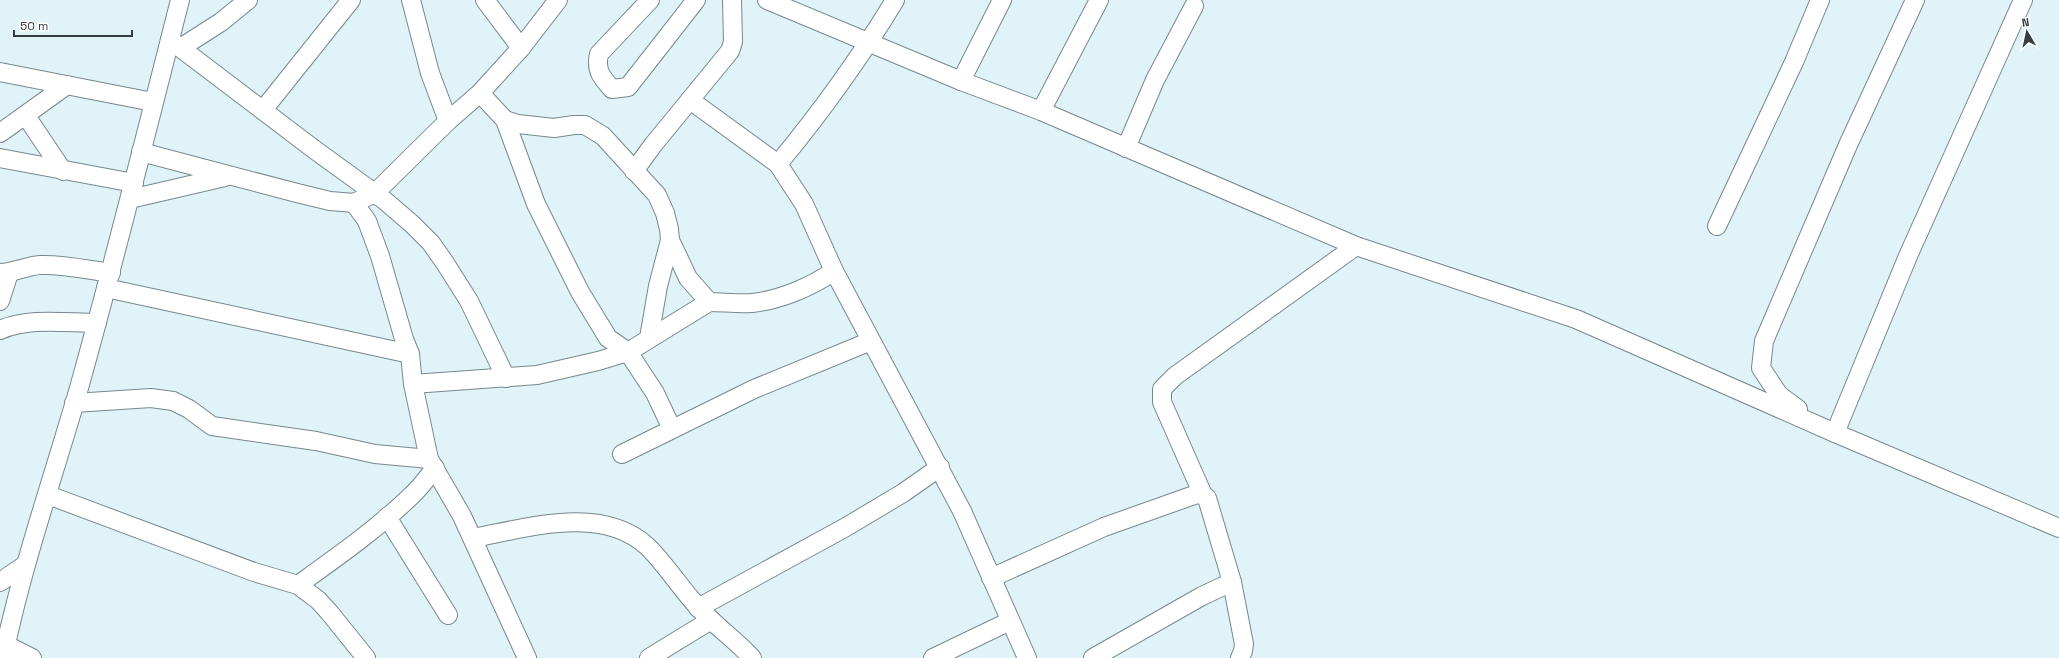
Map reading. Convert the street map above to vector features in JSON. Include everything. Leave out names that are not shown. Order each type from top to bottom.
[{"type":"street","points":[[32,658],[4,641],[25,565],[48,495],[109,281],[153,102],[176,43],[180,0]]},
{"type":"street","points":[[176,43],[221,22],[248,0]]},
{"type":"street","points":[[263,110],[351,0]]},
{"type":"street","points":[[411,0],[430,73],[448,121]]},
{"type":"street","points":[[485,0],[521,48]]},
{"type":"street","points":[[141,152],[228,176],[330,201],[354,203],[375,193],[448,121],[480,93],[521,48],[558,0]]},
{"type":"street","points":[[650,0],[599,54],[597,62],[599,72],[612,89],[628,87],[696,0]]},
{"type":"street","points":[[634,171],[732,46],[732,0]]},
{"type":"street","points":[[767,0],[961,81],[1041,111],[1356,246],[1576,319],[1835,433],[2059,528]]},
{"type":"street","points":[[778,164],[802,135],[869,43],[895,0]]},
{"type":"street","points":[[961,81],[1002,0]]},
{"type":"street","points":[[1041,111],[1098,0]]},
{"type":"street","points":[[1717,226],[1794,62],[1820,0]]},
{"type":"street","points":[[1835,433],[1788,403],[1779,395],[1761,368],[1764,341],[1844,152],[1915,0]]},
{"type":"street","points":[[1835,433],[1908,256],[2023,0]]},
{"type":"street","points":[[1126,148],[1154,80],[1194,6]]},
{"type":"street","points":[[176,43],[375,193],[412,224],[431,244],[469,301],[506,378]]},
{"type":"street","points":[[0,72],[153,102]]},
{"type":"street","points":[[0,133],[26,116],[67,85]]},
{"type":"street","points":[[480,93],[505,120],[536,204],[580,292],[608,338],[628,352],[655,392],[672,429]]},
{"type":"street","points":[[690,100],[778,164],[804,204],[818,232],[834,271],[940,467],[962,511],[1027,658]]},
{"type":"street","points":[[26,116],[64,171]]},
{"type":"street","points":[[505,120],[518,124],[554,128],[585,125],[603,136],[657,195],[665,212],[670,240],[658,286],[649,338]]},
{"type":"street","points":[[0,158],[64,171],[132,191],[228,176]]},
{"type":"street","points":[[354,203],[367,221],[380,256],[404,339],[410,354],[413,384],[432,464],[473,538],[527,658]]},
{"type":"street","points":[[670,240],[688,278],[709,302]]},
{"type":"street","points":[[1240,658],[1244,651],[1243,638],[1232,582],[1207,498],[1203,495],[1162,402],[1162,389],[1181,371],[1356,246]]},
{"type":"street","points":[[0,301],[5,273],[39,265],[61,265],[109,281],[410,354]]},
{"type":"street","points":[[413,384],[506,378],[569,369],[628,352],[709,302],[759,302],[800,290],[821,280],[834,271]]},
{"type":"street","points":[[0,330],[20,324],[41,322],[97,323]]},
{"type":"street","points":[[622,454],[754,389],[871,341]]},
{"type":"street","points":[[74,403],[151,398],[173,402],[189,409],[212,426],[316,441],[374,454],[432,464]]},
{"type":"street","points":[[298,585],[337,558],[388,517],[412,495],[432,464]]},
{"type":"street","points":[[698,608],[846,527],[903,493],[940,467]]},
{"type":"street","points":[[991,578],[1104,527],[1198,494],[1203,495]]},
{"type":"street","points":[[48,495],[254,572],[298,585],[318,600],[366,658]]},
{"type":"street","points":[[388,517],[448,614]]},
{"type":"street","points":[[473,538],[570,522],[612,527],[626,531],[647,547],[670,570],[698,608],[752,658]]},
{"type":"street","points":[[0,582],[25,565]]},
{"type":"street","points":[[1093,658],[1187,604],[1232,582]]},
{"type":"street","points":[[649,658],[711,620]]},
{"type":"street","points":[[933,658],[1010,621]]}]
